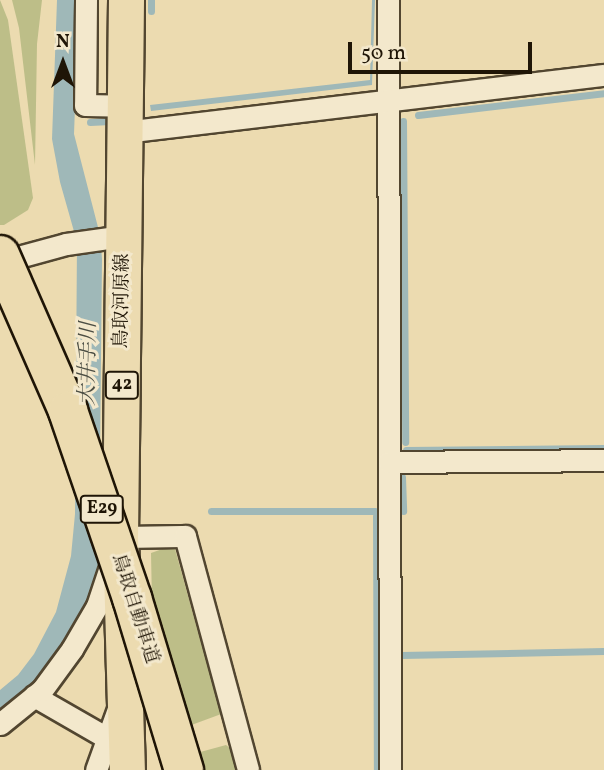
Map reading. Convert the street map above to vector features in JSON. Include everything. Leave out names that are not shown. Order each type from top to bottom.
[{"type":"highway","name":"鳥取自動車道","points":[[0,255],[68,411],[132,598],[184,770]]},
{"type":"highway","name":"鳥取自動車道","points":[[0,293],[52,418],[117,605],[167,770]]},
{"type":"main road","name":"鳥取河原線","points":[[126,0],[124,119],[115,237],[127,770]]},
{"type":"street","points":[[86,0],[85,105],[124,119],[386,100],[604,75]]},
{"type":"street","points":[[388,0],[386,100],[390,770]]},
{"type":"street","points":[[0,262],[66,244],[115,237]]},
{"type":"street","points":[[389,462],[604,460]]},
{"type":"street","points":[[0,724],[34,696],[72,649],[97,606],[120,537],[185,536],[248,770]]},
{"type":"street","points":[[96,770],[125,690]]},
{"type":"street","points":[[34,696],[107,738]]},
{"type":"green space","points":[[0,0],[8,20],[33,198],[28,210],[4,225],[0,225]]},
{"type":"green space","points":[[12,0],[42,0],[37,44],[35,165],[19,28]]},
{"type":"green space","points":[[171,546],[175,549],[198,632],[206,643],[224,713],[186,727],[152,603],[151,553]]},
{"type":"green space","points":[[226,745],[235,752],[240,770],[197,770],[193,754]]},
{"type":"water","name":"大井手川","points":[[57,0],[79,0],[74,134],[100,235],[102,259],[99,558],[94,595],[42,679],[0,714],[0,690],[18,675],[34,654],[56,612],[71,556],[75,514],[77,242],[60,182],[52,139]]},
{"type":"water","points":[[372,0],[375,0],[372,85],[151,111],[150,105],[370,80]]},
{"type":"waterway","points":[[151,0],[151,11]]},
{"type":"waterway","points":[[418,115],[604,93]]},
{"type":"waterway","points":[[90,122],[110,121]]},
{"type":"waterway","points":[[403,121],[405,442]]},
{"type":"waterway","points":[[406,450],[604,448]]},
{"type":"waterway","points":[[402,477],[403,511]]},
{"type":"waterway","points":[[211,511],[375,511]]},
{"type":"waterway","points":[[376,516],[377,770]]},
{"type":"waterway","points":[[401,655],[604,651]]}]
